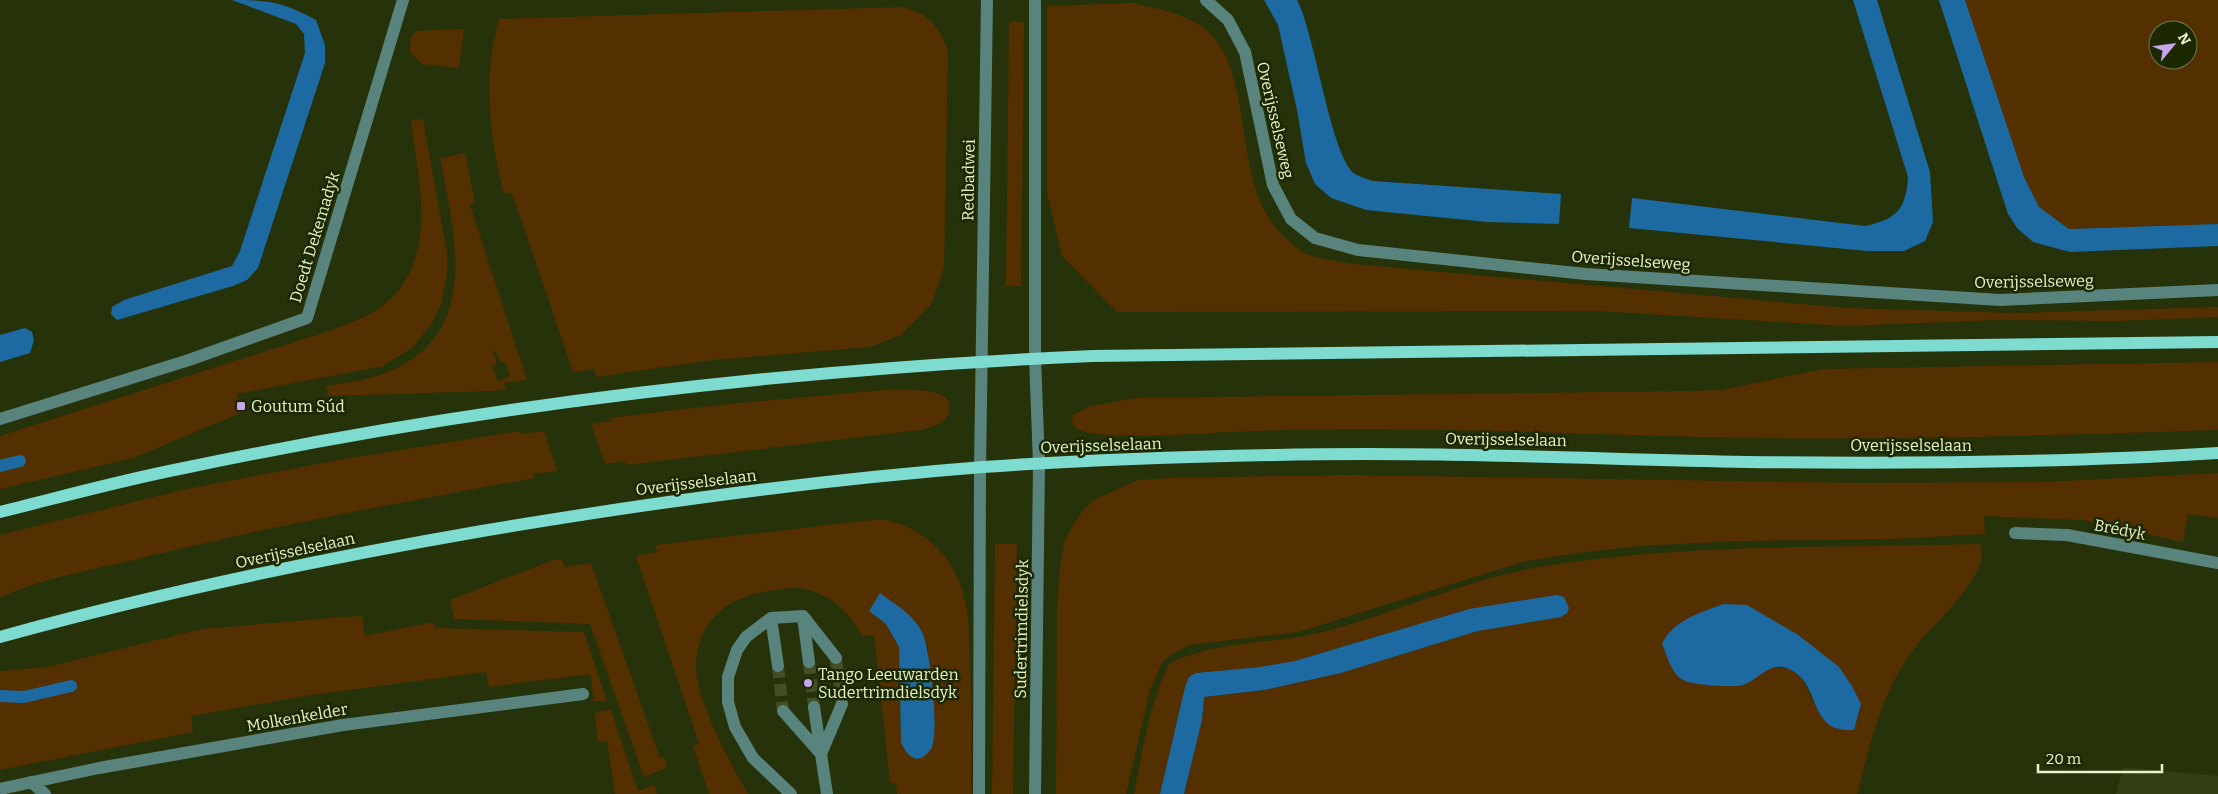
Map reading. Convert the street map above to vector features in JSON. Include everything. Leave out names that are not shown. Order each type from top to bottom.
[{"type":"main road","points":[[0,512],[182,468],[334,439],[513,410],[800,375],[982,361],[1034,358],[1367,351],[1807,348],[2218,342]]},
{"type":"main road","name":"Overijsselselaan","points":[[0,637],[190,590],[352,554],[549,520],[641,505],[791,486],[980,468],[1280,455],[1513,454],[1758,462],[2102,460],[2218,453]]},
{"type":"street","name":"Doedt Dekemadyk","points":[[0,419],[180,363],[307,318],[402,0]]},
{"type":"street","name":"Redbadwei","points":[[980,468],[987,0]]},
{"type":"street","points":[[1034,358],[1035,0]]},
{"type":"street","name":"Overijsselseweg","points":[[1206,0],[1228,20],[1244,52],[1274,186],[1291,219],[1315,238],[1358,250],[1586,274],[2000,300],[2218,290]]},
{"type":"street","name":"Sudertrimdielsdyk","points":[[1034,358],[1038,464],[1035,794]]},
{"type":"street","points":[[979,794],[980,468]]},
{"type":"street","name":"Brédyk","points":[[2015,533],[2066,535],[2218,563]]},
{"type":"street","points":[[791,794],[753,758],[735,727],[728,702],[728,677],[737,650],[746,637],[771,618],[803,616]]},
{"type":"street","points":[[803,616],[836,658]]},
{"type":"street","points":[[803,616],[809,662]]},
{"type":"street","points":[[771,618],[778,666]]},
{"type":"street","name":"Molkenkelder","points":[[0,789],[32,788],[343,726],[583,694]]},
{"type":"street","points":[[821,754],[842,704]]},
{"type":"street","points":[[814,707],[827,794]]},
{"type":"street","points":[[783,711],[821,754]]},
{"type":"street","points":[[32,788],[45,794]]},
{"type":"shaded area","points":[[1965,0],[2218,0],[2218,224],[2069,229],[2039,207],[2024,177]]},
{"type":"shaded area","points":[[1133,3],[1194,21],[1219,45],[1231,70],[1256,190],[1268,217],[1287,239],[1303,252],[1314,257],[1353,264],[1846,308],[2016,313],[2218,307],[2218,317],[2116,321],[1999,320],[1845,326],[1597,311],[1117,312],[1062,256],[1047,193],[1047,6]]},
{"type":"shaded area","points":[[900,7],[910,9],[925,16],[937,28],[948,52],[944,267],[932,303],[901,335],[870,347],[712,360],[596,377],[594,369],[573,372],[512,193],[504,194],[497,162],[489,94],[494,39],[499,19]]},
{"type":"shaded area","points":[[1011,22],[1022,22],[1024,24],[1021,286],[1006,286],[1009,24]]},
{"type":"shaded area","points":[[464,29],[459,68],[422,64],[410,52],[411,36],[417,31]]},
{"type":"shaded area","points":[[423,119],[447,253],[447,273],[442,301],[433,322],[413,347],[383,366],[237,394],[241,413],[133,458],[0,489],[0,436],[329,331],[363,318],[381,307],[400,289],[412,268],[419,244],[421,220],[420,195],[411,120]]},
{"type":"shaded area","points":[[465,153],[475,203],[470,205],[527,380],[504,383],[506,389],[493,391],[328,396],[326,386],[386,373],[416,356],[437,334],[449,309],[455,281],[455,251],[440,158]],"holes":[[[496,351],[500,363],[504,361],[510,376],[498,381],[492,366],[497,364],[493,352]]]},
{"type":"shaded area","points":[[2218,362],[2218,430],[1927,438],[1752,438],[1360,429],[1122,436],[1083,431],[1072,423],[1073,415],[1091,406],[1136,398],[1722,390],[1822,369]]},
{"type":"shaded area","points":[[884,390],[933,392],[947,399],[950,410],[943,421],[921,430],[626,465],[625,461],[605,464],[591,424],[611,421],[610,418],[728,404]]},
{"type":"shaded area","points":[[520,431],[521,434],[544,431],[557,471],[534,474],[535,478],[338,515],[191,546],[51,579],[0,598],[0,535],[187,489],[338,460]]},
{"type":"shaded area","points":[[2218,473],[2218,518],[2188,514],[2183,542],[2083,520],[1984,516],[1985,534],[1895,539],[1738,541],[1640,546],[1526,561],[1298,632],[1189,645],[1169,656],[1162,663],[1150,690],[1126,794],[1056,794],[1057,608],[1060,565],[1065,540],[1084,509],[1096,499],[1138,480],[1348,475],[1864,483],[2044,482]]},
{"type":"shaded area","points":[[881,519],[910,528],[923,536],[934,545],[953,568],[966,605],[971,681],[971,794],[897,794],[896,783],[890,783],[874,635],[862,636],[847,614],[826,597],[809,590],[796,588],[759,593],[731,603],[710,621],[703,634],[698,648],[696,665],[701,695],[715,732],[749,794],[709,794],[693,746],[699,744],[636,556],[657,552],[655,545]],"holes":[[[886,623],[929,647],[901,742],[899,647]]]},
{"type":"shaded area","points":[[995,544],[1017,544],[1013,794],[992,794]]},
{"type":"shaded area","points":[[1980,544],[1982,556],[1978,569],[1970,583],[1948,612],[1916,646],[1894,680],[1879,717],[1857,794],[1184,794],[1202,720],[1204,697],[1264,690],[1341,673],[1478,631],[1509,624],[1469,609],[1295,661],[1260,667],[1196,673],[1185,687],[1160,794],[1134,794],[1147,728],[1162,679],[1169,664],[1187,656],[1225,647],[1323,632],[1461,587],[1545,566],[1653,553],[1707,550]],"holes":[[[1797,634],[1823,720],[1801,677],[1790,669],[1772,667],[1711,685],[1683,680],[1673,670]]]},
{"type":"shaded area","points":[[562,559],[565,567],[591,563],[660,758],[664,757],[667,768],[644,777],[590,624],[454,619],[450,600],[553,560]]},
{"type":"shaded area","points":[[362,617],[365,636],[433,622],[435,628],[584,632],[607,701],[594,701],[590,674],[489,687],[486,672],[311,695],[191,716],[193,732],[0,770],[0,671],[47,667],[202,629]]},
{"type":"shaded area","points":[[611,710],[638,791],[654,785],[657,794],[615,794],[607,741],[598,742],[595,712]]},
{"type":"shaded area","points":[[2123,767],[2218,776],[2218,794],[2116,794]]},
{"type":"water","points":[[232,0],[276,3],[294,9],[316,20],[325,45],[325,63],[258,268],[247,280],[233,286],[117,320],[111,314],[112,307],[124,300],[232,266],[240,251],[305,53],[304,34],[296,24]]},
{"type":"water","points":[[1264,0],[1297,0],[1304,16],[1338,145],[1346,163],[1355,174],[1373,181],[1561,194],[1559,224],[1487,222],[1366,210],[1331,198],[1315,184],[1306,163],[1297,110],[1278,25]]},
{"type":"water","points":[[1853,0],[1877,0],[1930,172],[1933,222],[1925,241],[1904,251],[1867,251],[1629,228],[1632,198],[1865,226],[1885,220],[1898,211],[1905,197],[1908,177]]},
{"type":"water","points":[[1939,0],[1965,0],[2024,177],[2039,207],[2069,229],[2218,224],[2218,246],[2070,252],[2033,242],[2017,228],[2008,214]]},
{"type":"water","points":[[25,328],[32,332],[34,340],[30,353],[0,362],[0,335]]},
{"type":"water","points":[[880,593],[904,610],[914,620],[922,632],[925,641],[931,672],[935,727],[934,741],[931,749],[922,758],[917,759],[910,756],[901,742],[899,647],[886,624],[869,611]]},
{"type":"water","points":[[1556,595],[1564,597],[1569,608],[1567,613],[1561,617],[1478,631],[1341,673],[1264,690],[1204,697],[1202,720],[1184,794],[1160,794],[1185,687],[1189,677],[1196,673],[1260,667],[1295,661],[1469,609]]},
{"type":"water","points":[[1723,604],[1747,605],[1797,634],[1839,667],[1861,704],[1854,730],[1839,729],[1829,724],[1816,707],[1801,677],[1784,667],[1772,668],[1749,682],[1738,686],[1703,685],[1687,682],[1679,677],[1672,668],[1662,644],[1680,623],[1696,614]]},
{"type":"waterway","points":[[0,466],[20,461]]},
{"type":"waterway","points":[[0,696],[24,697],[71,686]]},
{"type":"tunnel","points":[[836,658],[842,704]]},
{"type":"tunnel","points":[[809,662],[814,707]]},
{"type":"tunnel","points":[[778,666],[783,711]]},
{"type":"place","name":"Goutum Súd","points":[[241,406]]},
{"type":"place","name":"Tango Leeuwarden Sudertrimdielsdyk","points":[[808,683]]}]
